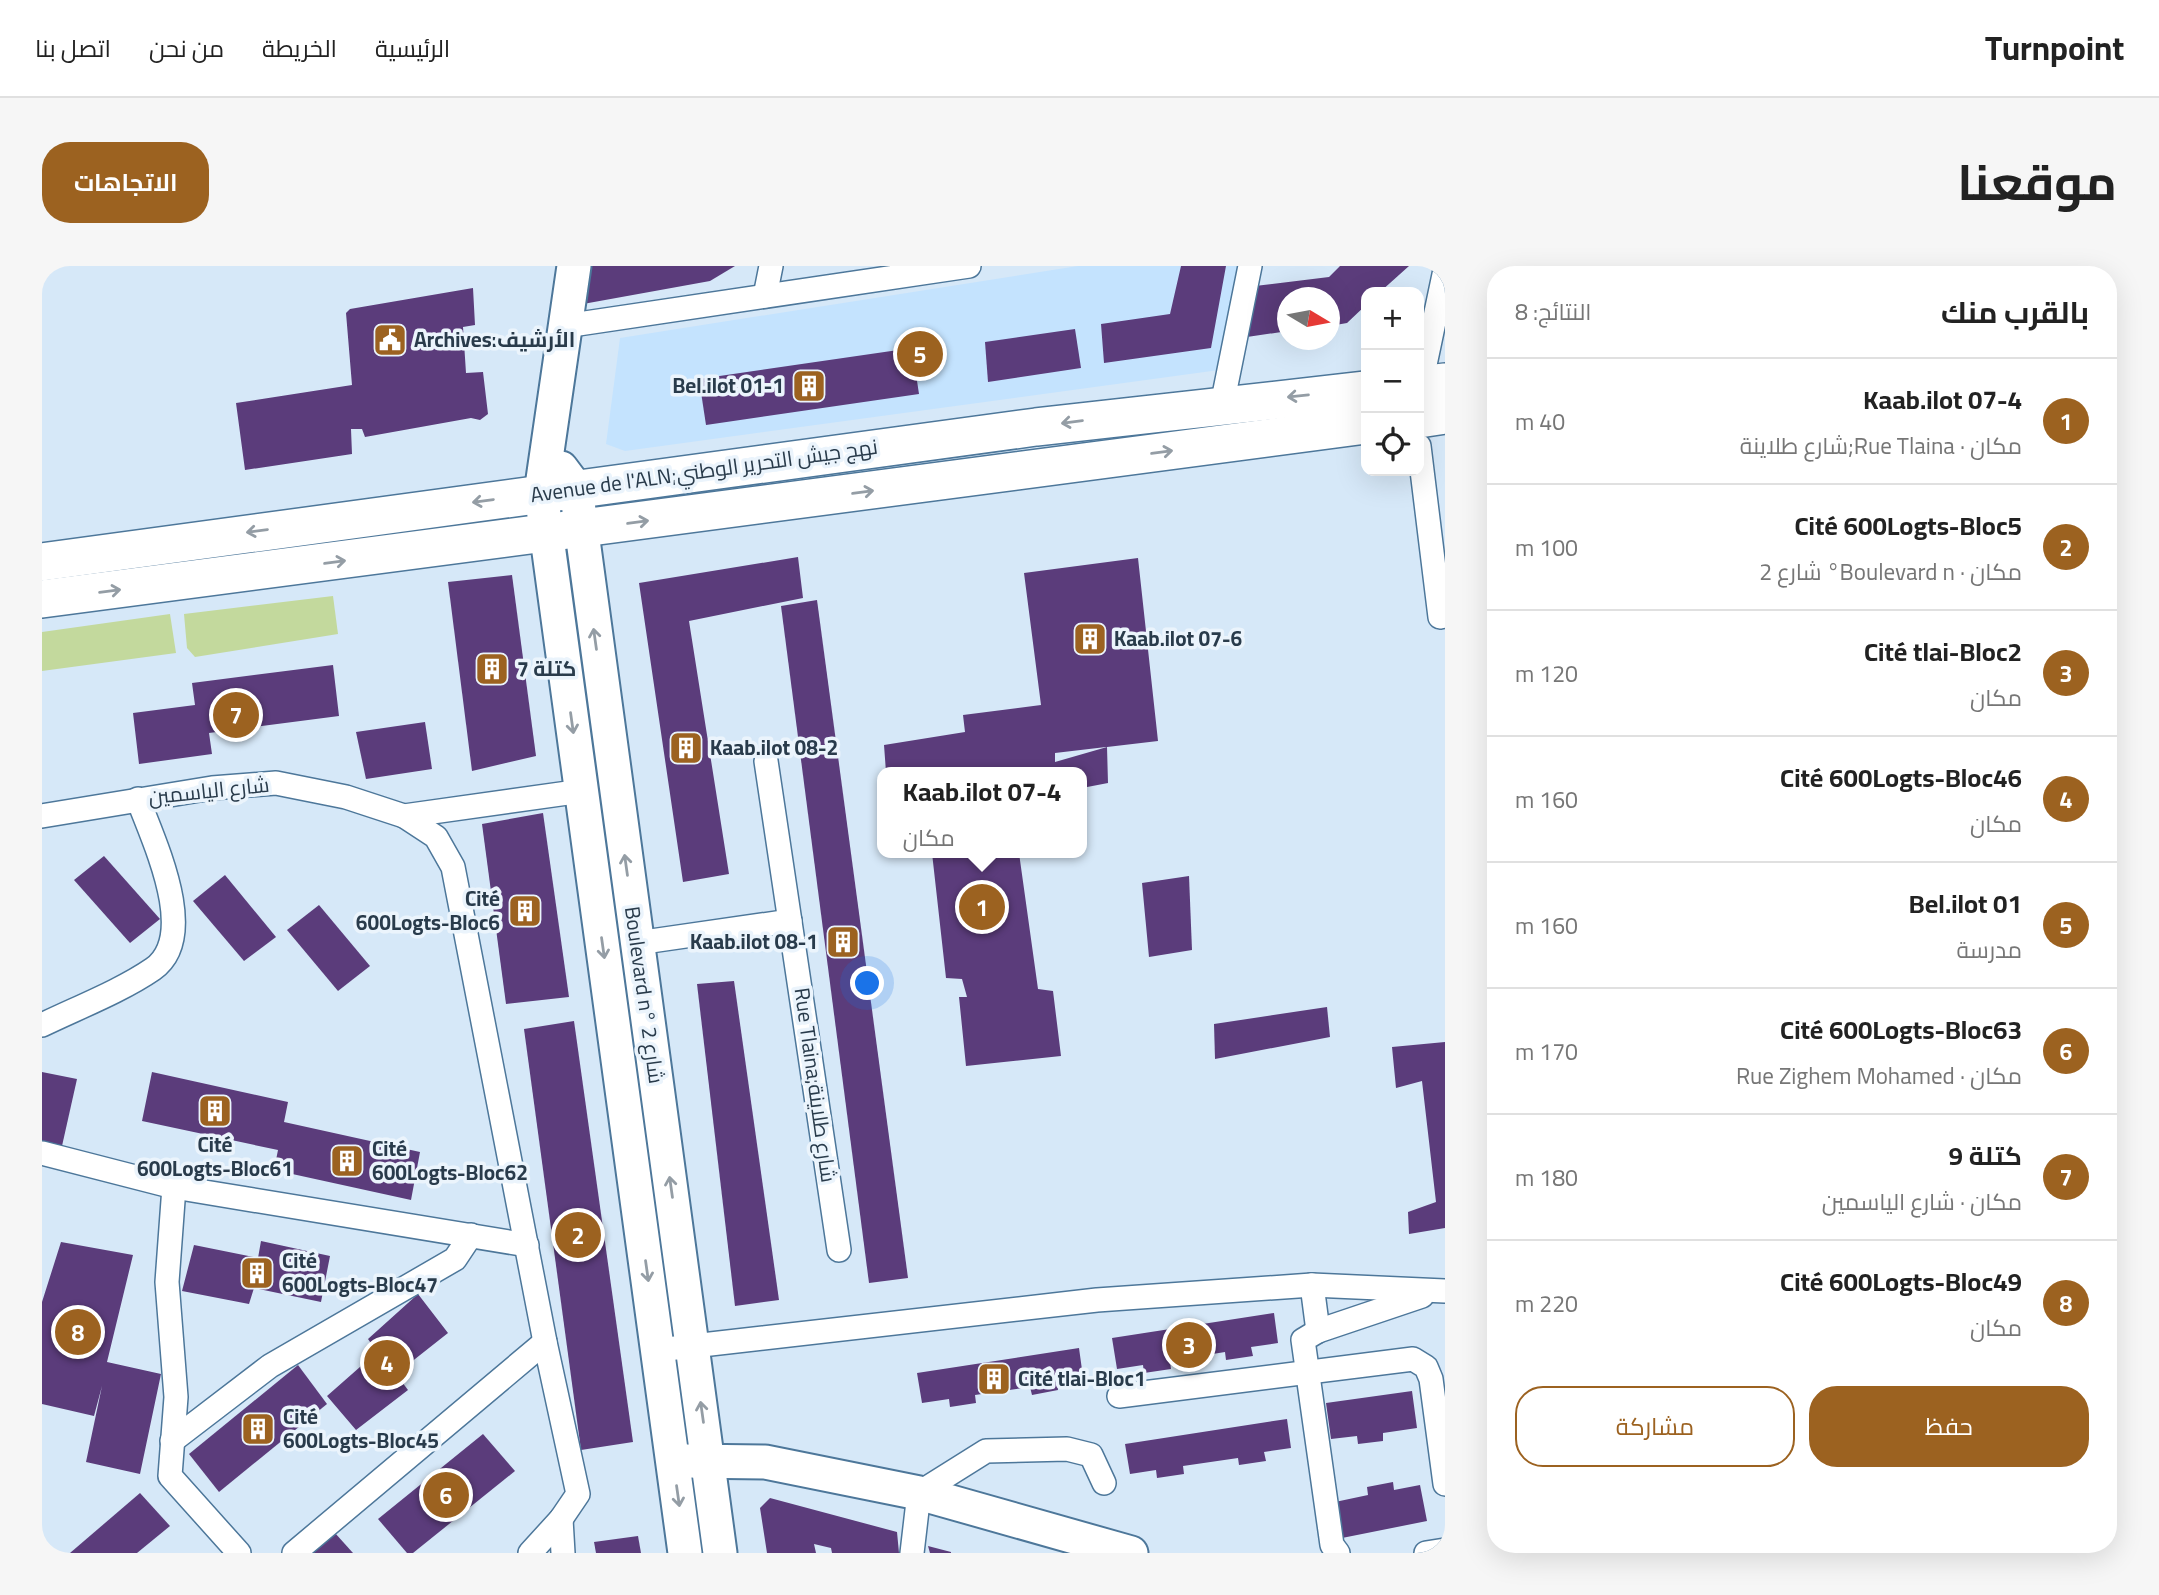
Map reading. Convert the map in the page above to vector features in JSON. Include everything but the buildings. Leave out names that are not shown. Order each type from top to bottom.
[{"type":"main road","points":[[565,326],[574,266]]},
{"type":"main road","name":"Boulevard n° شارع 2","points":[[565,326],[546,445],[558,491],[563,532],[582,791],[685,1553]]},
{"type":"main road","name":"Avenue de l'ALN;نهج جيش التحرير الوطني","points":[[42,562],[558,491],[1222,405],[1361,391]]},
{"type":"main road","points":[[1424,393],[1445,415]]},
{"type":"main road","name":"Avenue de l'ALN;نهج جيش التحرير الوطني","points":[[42,599],[1361,426]]},
{"type":"main road","name":"Boulevard n° شارع 2","points":[[563,532],[637,943],[720,1553]]},
{"type":"main road","points":[[673,1462],[765,1462],[919,1493],[1130,1553]]},
{"type":"street","points":[[765,296],[771,266]]},
{"type":"street","points":[[565,326],[765,296],[872,273],[963,266]]},
{"type":"street","points":[[1222,405],[1250,266]]},
{"type":"street","points":[[1424,393],[1445,270]]},
{"type":"street","points":[[1423,476],[1440,617],[1445,616]]},
{"type":"street","name":"Rue Tlaina;شارع طلاينة","points":[[766,761],[839,1250]]},
{"type":"street","name":"شارع الياسمين","points":[[42,816],[212,788],[276,783],[346,797],[404,816],[582,791]]},
{"type":"street","points":[[42,1025],[155,968],[173,938],[172,893],[138,799]]},
{"type":"street","points":[[404,816],[436,837],[453,867],[545,1342],[578,1494],[561,1519],[530,1553]]},
{"type":"street","points":[[637,943],[790,921]]},
{"type":"street","points":[[42,1153],[174,1187],[527,1245]]},
{"type":"street","points":[[174,1187],[167,1282],[176,1397],[170,1476],[239,1553]]},
{"type":"street","points":[[172,1441],[270,1366],[455,1259],[471,1235]]},
{"type":"street","points":[[658,1350],[1097,1300],[1312,1285],[1438,1292]]},
{"type":"street","points":[[1312,1285],[1318,1331]]},
{"type":"street","points":[[1338,1553],[1332,1545],[1303,1340],[1318,1331],[1438,1292]]},
{"type":"street","points":[[294,1553],[545,1342]]},
{"type":"street","points":[[1119,1396],[1308,1370],[1413,1359],[1426,1367],[1432,1379],[1445,1484]]},
{"type":"street","points":[[912,1553],[919,1493],[986,1451],[1067,1449],[1091,1455],[1104,1483]]},
{"type":"street","points":[[561,1519],[563,1553]]},
{"type":"street","points":[[1426,1553],[1445,1550]]},
{"type":"shaded area","points":[[1078,266],[1241,266],[1219,370],[625,451],[606,444],[620,338]]},
{"type":"green space","points":[[333,596],[338,634],[195,657],[187,648],[184,614]]},
{"type":"green space","points":[[170,614],[176,653],[42,671],[42,632]]},
{"type":"place","name":"Archives:الأرشيف","points":[[390,340]]},
{"type":"place","name":"Bel.ilot 01","points":[[920,354]]},
{"type":"place","name":"Bel.ilot 01-1","points":[[809,386]]},
{"type":"place","name":"Kaab.ilot 07-6","points":[[1090,639]]},
{"type":"place","name":"كتلة 7","points":[[492,669]]},
{"type":"place","name":"كتلة 9","points":[[236,715]]},
{"type":"place","name":"Kaab.ilot 08-2","points":[[686,748]]},
{"type":"place","name":"Kaab.ilot 07-4","points":[[982,907]]},
{"type":"place","name":"Cité 600Logts-Bloc6","points":[[525,911]]},
{"type":"place","name":"Kaab.ilot 08-1","points":[[843,942]]},
{"type":"place","name":"Cité 600Logts-Bloc61","points":[[215,1111]]},
{"type":"place","name":"Cité 600Logts-Bloc62","points":[[347,1161]]},
{"type":"place","name":"Cité 600Logts-Bloc5","points":[[578,1235]]},
{"type":"place","name":"Cité 600Logts-Bloc47","points":[[257,1273]]},
{"type":"place","name":"Cité 600Logts-Bloc49","points":[[78,1332]]},
{"type":"place","name":"Cité tlai-Bloc2","points":[[1189,1345]]},
{"type":"place","name":"Cité 600Logts-Bloc46","points":[[387,1363]]},
{"type":"place","name":"Cité tlai-Bloc1","points":[[994,1379]]},
{"type":"place","name":"Cité 600Logts-Bloc45","points":[[258,1429]]},
{"type":"place","name":"Cité 600Logts-Bloc63","points":[[446,1495]]}]
